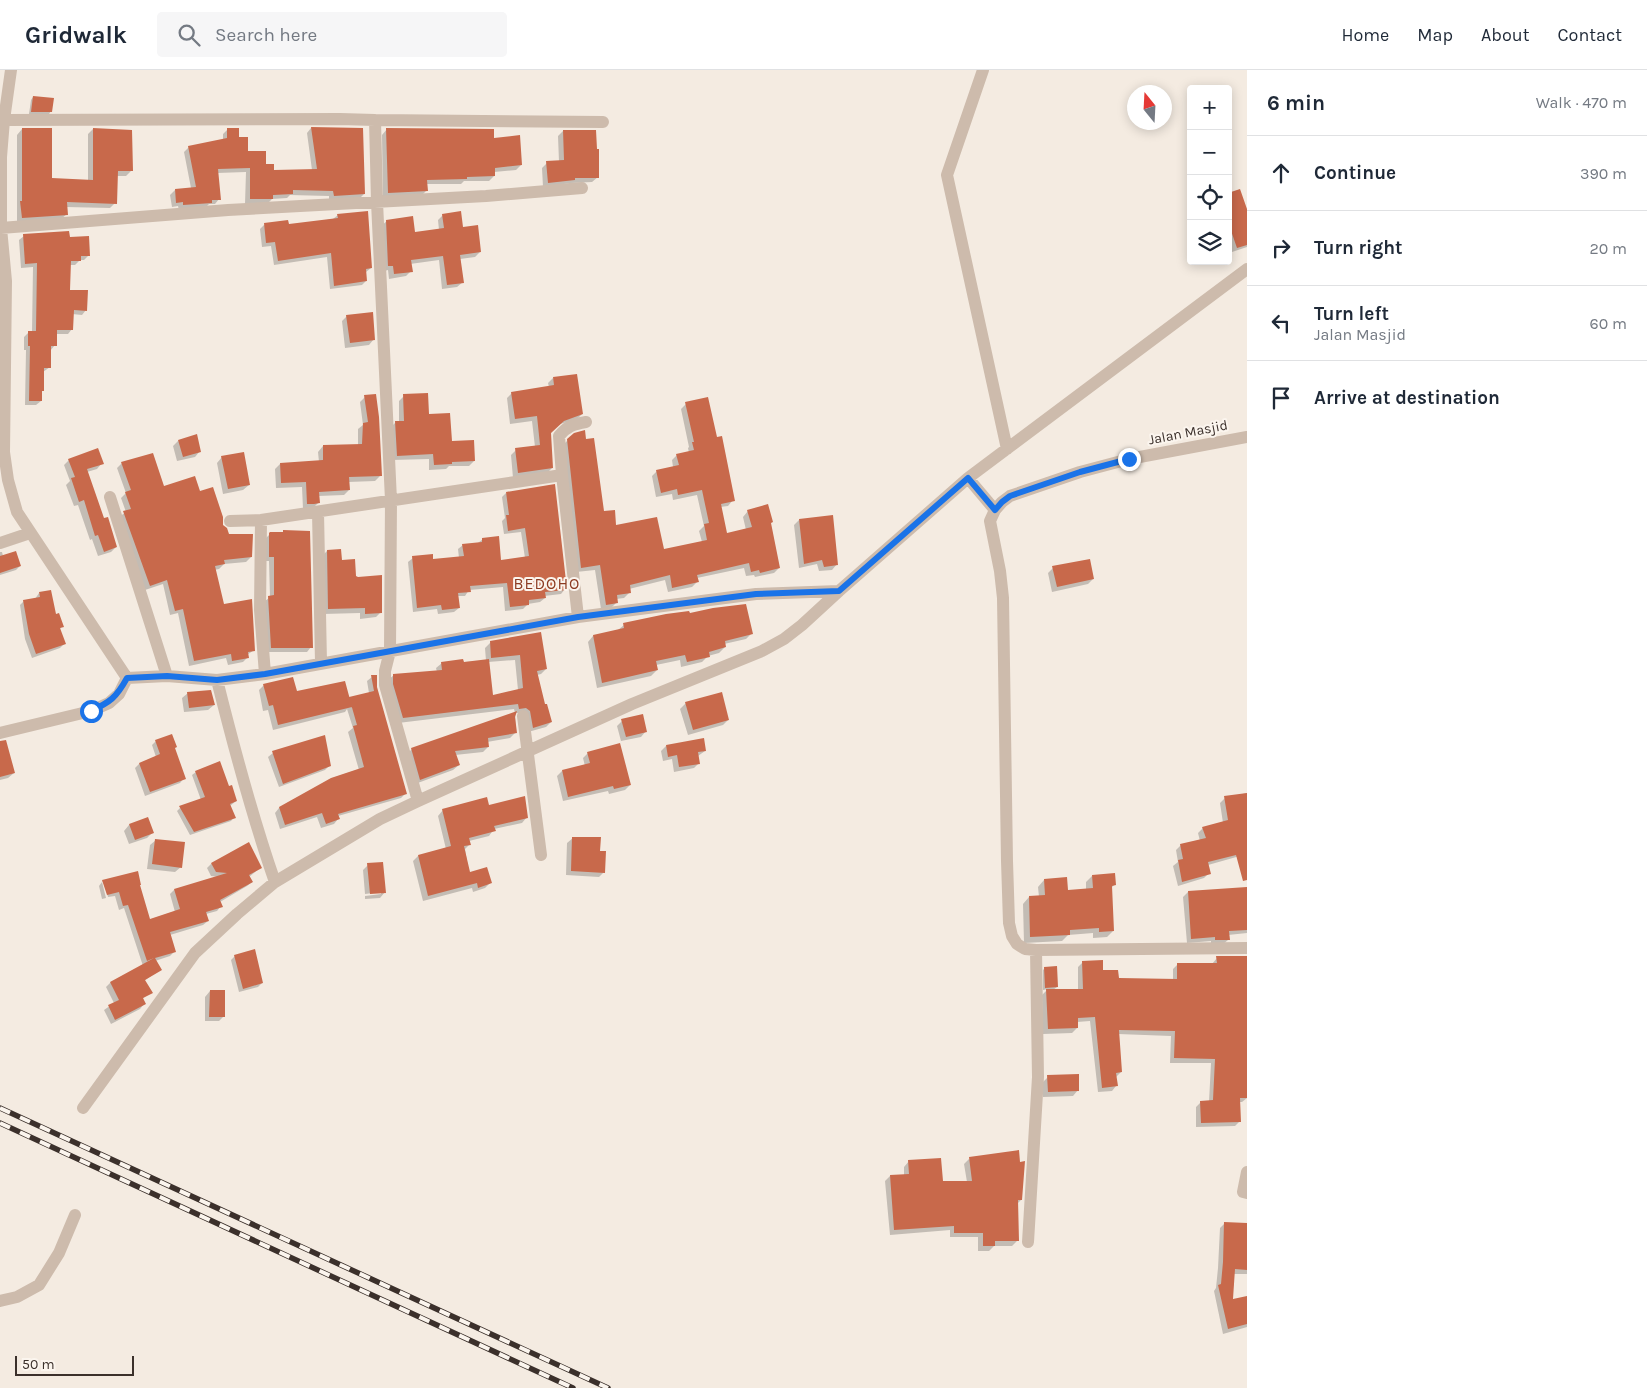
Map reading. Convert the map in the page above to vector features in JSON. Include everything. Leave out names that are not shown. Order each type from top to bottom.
[{"type":"street","points":[[11,70],[1,157],[1,228],[6,282],[2,430],[8,480],[17,512],[127,678]]},
{"type":"street","points":[[983,70],[946,175],[1007,449]]},
{"type":"street","points":[[4,120],[340,119],[603,122]]},
{"type":"street","points":[[375,120],[391,500],[390,651],[385,671],[386,685],[418,801]]},
{"type":"street","points":[[1,228],[228,210],[486,196],[582,188]]},
{"type":"street","points":[[83,1108],[195,953],[275,882],[380,820],[418,801],[632,704],[762,651],[784,639],[1007,449],[1247,269]]},
{"type":"street","points":[[578,617],[559,436],[572,424],[586,422]]},
{"type":"street","name":"Jalan Masjid","points":[[995,510],[1010,496],[1080,472],[1129,459],[1247,436]]},
{"type":"street","points":[[230,522],[261,520],[318,512],[562,475]]},
{"type":"street","points":[[970,481],[995,510],[990,521],[1000,571],[1003,598],[1007,861],[1009,923],[1012,936],[1017,944],[1026,949],[1036,950],[1247,948]]},
{"type":"street","points":[[110,497],[167,676]]},
{"type":"street","points":[[318,512],[321,662]]},
{"type":"street","points":[[261,520],[260,610],[265,674]]},
{"type":"street","points":[[0,543],[30,533]]},
{"type":"street","points":[[127,678],[167,676],[217,680],[265,674],[321,662],[578,617],[756,594],[839,591]]},
{"type":"street","points":[[0,732],[91,711],[109,703],[119,694],[127,678]]},
{"type":"street","points":[[217,680],[242,778],[275,882]]},
{"type":"street","points":[[523,716],[529,750],[541,855]]},
{"type":"street","points":[[1028,1242],[1038,1078],[1036,950]]},
{"type":"street","points":[[1247,1172],[1243,1192],[1247,1193]]},
{"type":"street","points":[[0,1301],[17,1297],[39,1284],[58,1253],[75,1215]]},
{"type":"building","points":[[33,96],[54,98],[52,112],[31,112]]},
{"type":"building","points":[[311,127],[363,128],[365,194],[334,196],[333,191],[293,190],[293,194],[273,195],[273,199],[250,199],[250,168],[218,169],[221,200],[212,200],[212,203],[183,205],[183,202],[176,203],[175,189],[196,187],[188,146],[227,138],[227,128],[239,128],[239,137],[248,137],[248,151],[266,151],[266,164],[274,164],[274,170],[317,169]]},
{"type":"building","points":[[22,128],[52,128],[52,178],[93,180],[93,128],[132,130],[133,171],[118,171],[117,204],[67,202],[68,215],[22,218],[20,201],[22,201]]},
{"type":"building","points":[[386,128],[494,129],[494,138],[520,135],[522,165],[495,168],[495,176],[427,180],[428,191],[388,193]]},
{"type":"building","points":[[563,130],[596,130],[597,149],[599,149],[599,178],[575,178],[575,180],[548,183],[546,161],[564,160]]},
{"type":"building","points":[[1240,189],[1247,209],[1247,245],[1237,248],[1232,234],[1232,192]]},
{"type":"building","points":[[368,211],[372,268],[366,269],[367,281],[334,286],[331,253],[278,261],[275,242],[266,243],[264,223],[288,220],[289,224],[338,218],[337,214]]},
{"type":"building","points":[[461,211],[463,227],[478,225],[481,252],[460,255],[464,283],[447,285],[443,256],[411,260],[413,272],[394,274],[393,266],[388,266],[386,220],[413,216],[415,232],[444,228],[442,214]]},
{"type":"building","points":[[69,231],[70,237],[89,236],[90,256],[81,256],[81,261],[71,261],[70,290],[88,290],[87,311],[74,310],[73,330],[57,330],[57,346],[51,346],[51,368],[44,368],[42,401],[29,401],[30,346],[28,346],[28,331],[36,331],[37,263],[25,264],[23,234]]},
{"type":"building","points":[[373,312],[375,340],[350,343],[346,315]]},
{"type":"building","points":[[577,374],[583,414],[564,421],[551,433],[553,468],[518,473],[515,448],[540,445],[537,416],[515,419],[511,392],[554,385],[553,377]]},
{"type":"building","points":[[428,393],[429,414],[450,413],[452,441],[474,440],[475,461],[434,465],[433,454],[397,456],[395,421],[404,421],[403,394]]},
{"type":"building","points":[[376,394],[382,476],[349,477],[350,490],[319,492],[320,503],[314,504],[307,504],[306,482],[281,483],[280,463],[323,460],[323,445],[362,444],[363,423],[368,422],[364,395]]},
{"type":"building","points":[[708,397],[717,437],[722,436],[735,501],[721,504],[727,533],[752,527],[747,510],[768,504],[773,522],[771,523],[780,568],[760,573],[759,570],[751,572],[749,563],[697,575],[699,582],[672,588],[670,575],[630,585],[631,593],[617,595],[618,603],[606,605],[600,565],[581,568],[567,439],[574,433],[585,430],[586,439],[594,438],[604,511],[615,510],[616,525],[657,517],[664,549],[707,540],[704,524],[709,523],[702,490],[678,495],[677,489],[661,493],[656,470],[679,465],[676,454],[694,450],[685,402]]},
{"type":"building","points":[[197,434],[201,452],[183,457],[178,440]]},
{"type":"building","points":[[98,448],[104,464],[87,469],[104,518],[108,517],[117,547],[104,552],[98,535],[95,536],[84,500],[79,502],[71,478],[75,477],[68,459]]},
{"type":"building","points":[[244,452],[250,485],[228,489],[221,456]]},
{"type":"building","points":[[153,453],[164,486],[195,476],[200,491],[213,487],[223,517],[223,525],[227,528],[229,534],[253,534],[252,557],[224,560],[225,564],[215,566],[224,604],[252,599],[255,651],[248,652],[249,658],[232,661],[231,654],[194,661],[183,609],[175,611],[167,580],[150,586],[123,511],[131,509],[125,492],[131,490],[121,462]]},
{"type":"building","points":[[555,484],[567,590],[545,592],[546,598],[529,600],[529,605],[510,607],[507,583],[470,586],[471,592],[458,593],[460,608],[442,610],[441,605],[417,608],[412,556],[433,554],[433,559],[464,556],[462,544],[482,542],[482,538],[499,536],[501,560],[529,556],[525,528],[508,531],[506,515],[509,515],[506,492]]},
{"type":"building","points":[[833,515],[838,565],[824,567],[822,560],[804,564],[799,519]]},
{"type":"building","points":[[283,530],[310,531],[313,648],[271,648],[268,596],[274,595],[274,557],[269,557],[269,533],[283,532]]},
{"type":"building","points":[[341,549],[342,560],[355,559],[356,576],[382,575],[382,613],[365,614],[365,608],[328,609],[327,550]]},
{"type":"building","points":[[16,551],[21,566],[0,573],[0,556]]},
{"type":"building","points":[[1090,559],[1094,579],[1057,587],[1052,566]]},
{"type":"building","points":[[51,590],[56,614],[59,613],[64,627],[60,628],[66,644],[36,654],[29,634],[23,600],[40,597],[39,592]]},
{"type":"building","points":[[746,604],[753,634],[725,641],[726,647],[709,652],[710,657],[687,662],[685,655],[656,661],[658,670],[602,683],[593,635],[624,628],[623,623],[666,614],[689,611],[690,613]]},
{"type":"building","points":[[541,632],[547,669],[537,671],[545,704],[547,704],[552,722],[533,728],[530,711],[526,708],[519,709],[518,704],[403,718],[393,684],[393,674],[442,670],[441,662],[463,659],[464,662],[489,659],[493,695],[523,688],[520,655],[491,658],[490,641]]},
{"type":"building","points":[[371,675],[377,675],[377,687],[407,794],[338,814],[340,819],[326,824],[322,813],[285,825],[279,807],[331,778],[364,767],[353,726],[357,725],[349,697],[374,691]]},
{"type":"building","points":[[293,677],[297,691],[345,681],[352,707],[278,725],[273,705],[269,706],[263,684]]},
{"type":"building","points":[[211,690],[215,705],[189,708],[187,692]]},
{"type":"building","points":[[722,692],[729,720],[693,730],[685,702]]},
{"type":"building","points":[[517,711],[515,717],[517,733],[488,738],[489,747],[455,751],[460,765],[420,780],[411,748]]},
{"type":"building","points":[[643,714],[647,732],[626,737],[621,719]]},
{"type":"building","points":[[172,734],[186,779],[150,792],[139,763],[160,754],[155,740]]},
{"type":"building","points":[[325,735],[331,766],[283,784],[272,751]]},
{"type":"building","points":[[704,738],[706,751],[698,752],[700,764],[679,767],[677,755],[668,757],[666,745]]},
{"type":"building","points":[[6,740],[15,773],[0,777],[0,741]]},
{"type":"building","points":[[620,743],[631,785],[614,789],[613,786],[568,797],[562,770],[590,763],[587,752]]},
{"type":"building","points":[[220,761],[229,786],[232,785],[237,801],[230,804],[236,818],[194,832],[179,806],[205,797],[195,771]]},
{"type":"building","points":[[1247,793],[1247,880],[1243,881],[1236,855],[1208,862],[1211,874],[1182,882],[1178,860],[1183,859],[1180,844],[1206,838],[1202,827],[1228,820],[1224,796]]},
{"type":"building","points":[[525,796],[528,818],[494,826],[496,831],[469,838],[471,845],[464,846],[470,872],[487,867],[492,883],[478,888],[477,883],[428,896],[418,855],[451,846],[442,809],[487,797],[489,805]]},
{"type":"building","points":[[148,817],[154,833],[135,840],[129,824]]},
{"type":"building","points":[[572,837],[601,837],[600,851],[606,851],[605,873],[571,871]]},
{"type":"building","points":[[155,839],[185,842],[182,868],[152,864]]},
{"type":"building","points":[[249,842],[262,868],[249,875],[253,882],[220,900],[223,907],[206,912],[209,921],[170,932],[176,952],[155,958],[162,970],[145,980],[153,993],[143,998],[146,1004],[115,1020],[108,1005],[119,1000],[110,982],[154,958],[147,961],[128,905],[123,906],[119,892],[107,895],[102,880],[138,871],[150,919],[180,909],[174,889],[227,873],[216,872],[211,863]]},
{"type":"building","points":[[383,862],[386,893],[370,894],[367,863]]},
{"type":"building","points":[[1115,873],[1116,885],[1112,886],[1114,931],[1099,932],[1099,928],[1070,930],[1070,935],[1030,937],[1029,896],[1045,895],[1044,879],[1067,877],[1068,890],[1093,888],[1092,875]]},
{"type":"building","points":[[1247,887],[1247,930],[1229,931],[1230,940],[1215,940],[1215,937],[1191,939],[1188,891]]},
{"type":"building","points":[[255,949],[263,983],[243,989],[234,955]]},
{"type":"building","points":[[1216,956],[1247,956],[1247,1098],[1240,1098],[1241,1122],[1201,1123],[1200,1101],[1213,1100],[1215,1059],[1174,1058],[1175,1031],[1119,1030],[1122,1072],[1116,1073],[1118,1086],[1102,1088],[1095,1017],[1078,1018],[1078,1028],[1048,1029],[1046,989],[1083,989],[1082,961],[1103,960],[1103,970],[1118,970],[1119,978],[1177,979],[1177,963],[1217,963]]},
{"type":"building","points":[[1057,966],[1058,987],[1045,988],[1044,967]]},
{"type":"building","points":[[210,990],[225,990],[225,1017],[209,1017]]},
{"type":"building","points":[[1079,1074],[1079,1091],[1048,1092],[1047,1075]]},
{"type":"building","points":[[1019,1150],[1020,1162],[1025,1161],[1022,1200],[1018,1200],[1019,1241],[995,1241],[995,1246],[983,1246],[983,1233],[954,1233],[954,1226],[894,1230],[890,1175],[909,1174],[908,1160],[941,1158],[943,1181],[972,1181],[969,1157]]},
{"type":"building","points":[[1224,1222],[1247,1223],[1247,1270],[1235,1269],[1233,1299],[1247,1296],[1247,1324],[1228,1329],[1218,1285],[1221,1284]]},
{"type":"railway","points":[[0,1108],[608,1388]]},
{"type":"railway","points":[[0,1123],[573,1388]]},
{"type":"district","name":"BEDOHO","points":[[547,583]]},
{"type":"route","points":[[91,711],[109,703],[119,694],[127,678],[167,676],[217,680],[265,674],[321,662],[578,617],[756,594],[839,591],[968,478],[995,510],[1010,496],[1080,472],[1129,459]]}]
